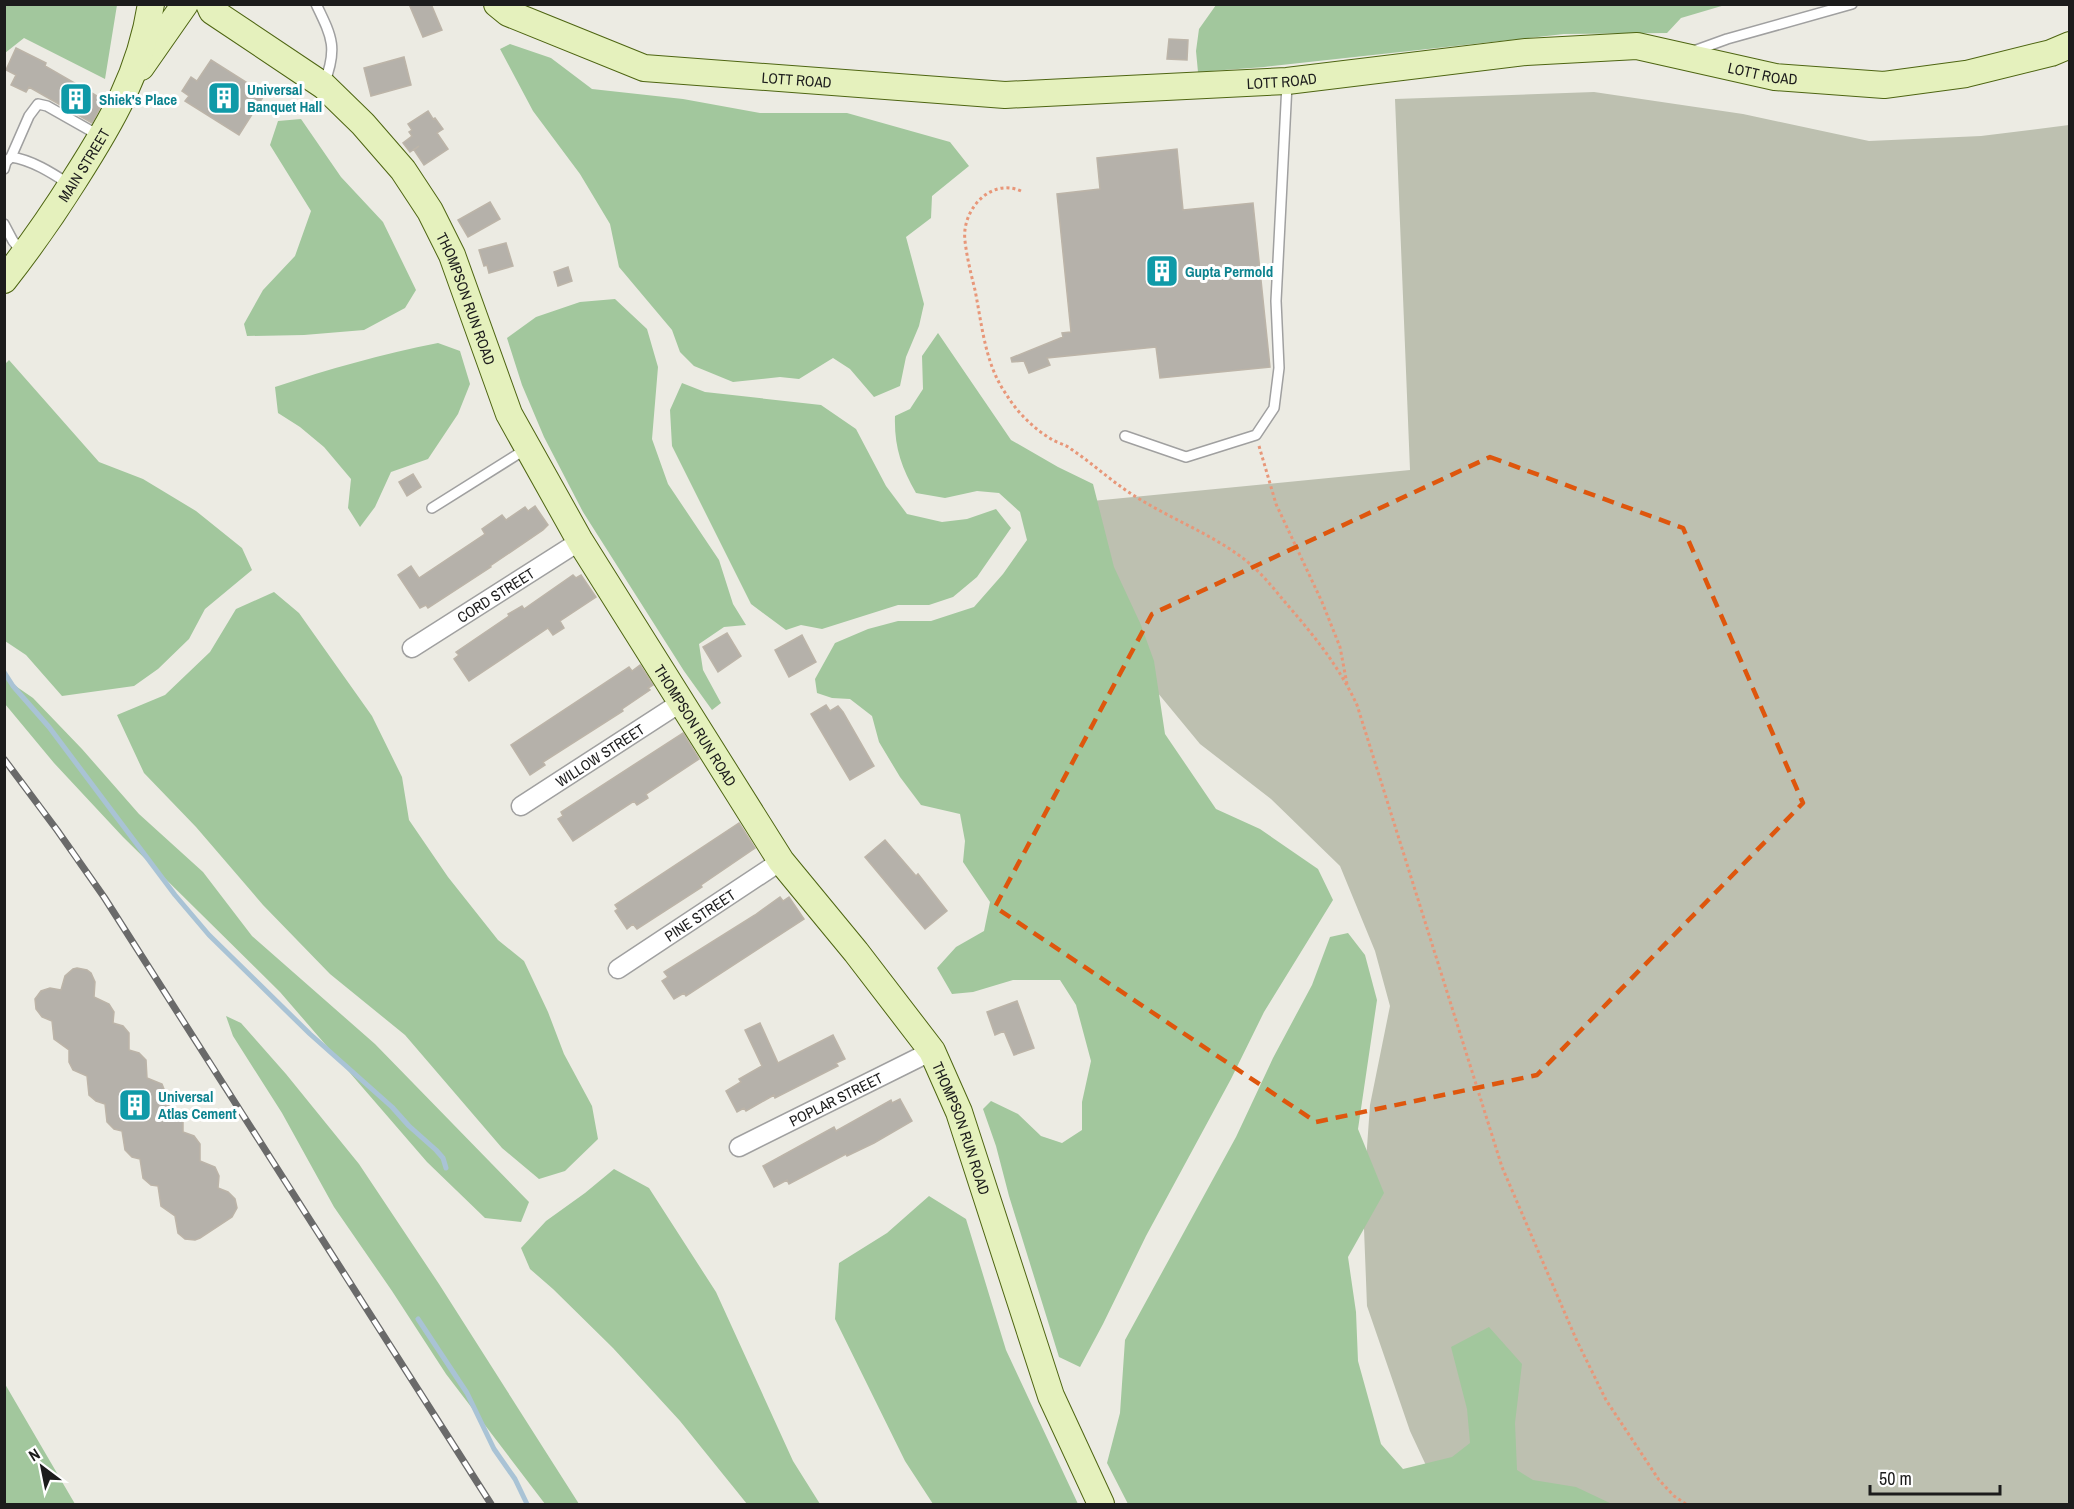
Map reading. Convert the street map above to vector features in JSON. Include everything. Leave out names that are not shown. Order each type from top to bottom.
[{"type":"street","name":"MAIN STREET","points":[[4,280],[24,255],[102,137],[133,77],[151,4]]},
{"type":"street","points":[[133,77],[152,54],[185,4]]},
{"type":"street","name":"THOMPSON RUN ROAD","points":[[208,4],[212,10],[324,86],[363,123],[403,170],[430,211],[452,255],[509,414],[580,541],[781,861],[856,952],[932,1051],[959,1112],[1051,1396],[1101,1504]]},
{"type":"street","name":"LOTT ROAD","points":[[505,8],[644,68],[1005,95],[1287,81],[1526,52],[1637,46],[1775,77],[1884,85],[1966,74],[2051,53],[2070,45]]},
{"type":"street","name":"CORD STREET","points":[[412,648],[580,541]]},
{"type":"street","name":"WILLOW STREET","points":[[521,806],[680,703]]},
{"type":"street","name":"PINE STREET","points":[[618,969],[781,861]]},
{"type":"street","name":"POPLAR STREET","points":[[740,1147],[932,1051]]},
{"type":"lane","points":[[316,4],[332,36],[332,65],[324,86]]},
{"type":"lane","points":[[1681,56],[1737,36],[1852,4]]},
{"type":"lane","points":[[1125,436],[1185,457],[1256,435],[1274,408],[1279,368],[1276,301],[1287,81]]},
{"type":"lane","points":[[4,169],[28,116],[38,104],[47,106],[102,137]]},
{"type":"lane","points":[[11,157],[22,159],[71,185]]},
{"type":"lane","points":[[4,224],[24,255]]},
{"type":"lane","points":[[432,508],[528,448]]},
{"type":"path","points":[[1021,190],[1012,187],[991,190],[977,202],[967,218],[965,236],[986,346],[1005,393],[1020,413],[1038,430],[1069,447],[1131,494],[1226,547],[1246,561],[1275,590],[1307,628],[1347,686],[1357,705],[1502,1167],[1576,1339],[1606,1400],[1659,1480],[1674,1496],[1686,1504]]},
{"type":"path","points":[[1256,435],[1276,504],[1323,602],[1340,647],[1347,686]]},
{"type":"highlighted area","points":[[1490,457],[1683,528],[1803,803],[1537,1075],[1316,1122],[995,907],[1152,614]]},
{"type":"shaded area","points":[[1594,92],[1743,114],[1869,141],[1981,136],[2069,125],[2069,1504],[1444,1504],[1410,1431],[1367,1306],[1363,1203],[1370,1105],[1390,1006],[1375,951],[1340,866],[1271,799],[1200,744],[1143,675],[1082,502],[1410,470],[1395,99]]},
{"type":"green space","points":[[5,4],[117,5],[105,79],[24,38],[5,53]]},
{"type":"green space","points":[[1216,5],[1725,5],[1681,18],[1667,33],[1564,34],[1264,67],[1198,72],[1196,51],[1199,29]]},
{"type":"green space","points":[[510,44],[551,58],[592,89],[683,99],[760,113],[847,113],[950,142],[969,166],[932,196],[931,218],[906,237],[924,304],[919,326],[906,357],[900,386],[874,397],[850,369],[833,358],[799,379],[780,377],[733,382],[694,366],[680,352],[672,330],[619,267],[610,224],[580,174],[533,111],[500,49]]},
{"type":"green space","points":[[301,119],[341,177],[383,222],[416,290],[405,308],[364,330],[304,335],[247,336],[244,324],[263,290],[295,256],[311,211],[270,145],[278,121]]},
{"type":"green space","points":[[615,299],[647,329],[658,367],[652,439],[668,484],[719,560],[733,604],[746,625],[724,627],[699,644],[703,670],[721,703],[712,710],[684,671],[583,512],[544,437],[522,385],[507,338],[536,317],[580,302]]},
{"type":"green space","points":[[938,333],[1011,440],[1093,484],[1114,567],[1141,625],[1154,661],[1165,734],[1216,809],[1260,829],[1318,869],[1333,900],[1264,1012],[1080,1367],[1059,1357],[983,1109],[991,1101],[1018,1114],[1041,1136],[1062,1143],[1082,1130],[1082,1102],[1091,1061],[1076,1005],[1060,980],[1013,980],[973,992],[952,994],[937,968],[956,947],[984,931],[990,902],[963,862],[965,841],[960,814],[921,805],[900,777],[879,742],[872,716],[850,699],[832,698],[817,693],[815,679],[835,643],[868,629],[898,621],[931,621],[974,607],[1003,574],[1027,540],[1020,512],[999,493],[977,491],[945,498],[916,493],[906,474],[897,447],[895,416],[910,409],[923,389],[922,356]]},
{"type":"green space","points":[[438,343],[460,351],[470,384],[458,414],[428,459],[391,472],[375,507],[360,527],[348,508],[351,479],[324,447],[300,427],[278,413],[275,387],[356,362]]},
{"type":"green space","points":[[9,360],[99,462],[143,479],[196,511],[242,548],[252,570],[205,609],[189,639],[158,669],[134,686],[62,696],[26,655],[5,641],[4,365]]},
{"type":"green space","points":[[682,383],[705,392],[821,405],[856,429],[886,486],[907,514],[942,522],[967,519],[996,509],[1011,528],[977,577],[953,597],[929,605],[898,605],[822,629],[801,625],[786,630],[751,604],[672,446],[670,410]]},
{"type":"green space","points":[[274,592],[299,613],[372,716],[402,777],[409,820],[448,877],[498,940],[524,961],[548,1012],[564,1054],[592,1106],[598,1139],[565,1171],[539,1179],[502,1148],[405,1035],[330,974],[263,905],[196,827],[144,773],[117,715],[165,695],[210,652],[236,609]]},
{"type":"green space","points":[[4,678],[33,698],[139,814],[203,872],[252,936],[375,1044],[529,1202],[521,1222],[485,1218],[427,1162],[280,992],[123,837],[54,763],[5,704]]},
{"type":"green space","points":[[1348,933],[1365,955],[1377,1000],[1358,1129],[1384,1193],[1348,1257],[1356,1312],[1358,1361],[1381,1444],[1403,1469],[1452,1457],[1470,1443],[1467,1409],[1451,1347],[1489,1327],[1522,1364],[1515,1423],[1517,1470],[1533,1480],[1576,1487],[1612,1504],[1128,1504],[1107,1463],[1120,1413],[1125,1340],[1236,1137],[1273,1058],[1312,985],[1330,937]]},
{"type":"green space","points":[[226,1016],[241,1023],[359,1164],[439,1284],[579,1504],[545,1504],[446,1374],[334,1207],[282,1113],[233,1036]]},
{"type":"green space","points":[[614,1169],[649,1188],[716,1292],[793,1461],[820,1504],[747,1504],[680,1421],[613,1348],[530,1269],[521,1248],[546,1221]]},
{"type":"green space","points":[[929,1196],[966,1219],[1006,1350],[1078,1504],[933,1504],[905,1461],[835,1319],[839,1263],[887,1233]]},
{"type":"green space","points":[[5,1384],[75,1504],[5,1504]]},
{"type":"building","points":[[409,4],[431,4],[442,30],[423,37]]},
{"type":"building","points":[[1169,39],[1188,40],[1187,60],[1167,59]]},
{"type":"building","points":[[16,48],[46,63],[45,66],[104,100],[92,123],[29,87],[26,92],[11,85],[16,75],[6,70]]},
{"type":"building","points":[[404,57],[411,85],[371,96],[364,68]]},
{"type":"building","name":"Universal Banquet Hall","points":[[211,60],[265,94],[239,135],[185,101],[189,96],[182,91],[191,77],[197,81]]},
{"type":"building","points":[[428,111],[443,129],[437,133],[448,149],[424,165],[414,150],[419,146],[410,152],[403,143],[412,136],[409,132],[412,130],[408,124]]},
{"type":"building","name":"Gupta Permold","points":[[1177,149],[1183,210],[1253,203],[1270,367],[1160,378],[1156,347],[1047,358],[1050,365],[1029,373],[1024,361],[1012,362],[1011,358],[1063,337],[1062,333],[1071,332],[1057,194],[1100,189],[1097,158]]},
{"type":"building","points":[[490,202],[500,219],[468,237],[458,220]]},
{"type":"building","points":[[506,243],[513,266],[489,273],[479,250]]},
{"type":"building","points":[[568,267],[572,281],[558,286],[554,272]]},
{"type":"building","points":[[413,474],[421,487],[407,496],[399,482]]},
{"type":"building","points":[[535,506],[548,525],[543,530],[428,608],[426,605],[420,608],[398,575],[411,566],[419,578],[485,534],[482,529],[502,515],[506,520],[525,507],[528,511]]},
{"type":"building","points":[[573,575],[576,578],[581,575],[596,597],[560,621],[564,628],[553,635],[548,628],[469,681],[454,659],[459,655],[456,652],[509,616],[508,614],[522,606],[524,609]]},
{"type":"building","points":[[727,633],[741,656],[718,672],[703,647]]},
{"type":"building","points":[[802,635],[816,662],[789,677],[775,650]]},
{"type":"building","points":[[640,665],[653,685],[648,688],[650,690],[622,709],[623,711],[543,762],[545,765],[530,775],[511,745],[629,667],[632,671]]},
{"type":"building","points":[[826,705],[830,711],[838,706],[843,712],[874,766],[850,780],[811,714]]},
{"type":"building","points":[[683,733],[699,759],[646,794],[648,798],[637,805],[634,801],[573,841],[558,819],[563,816],[561,812]]},
{"type":"building","points":[[739,823],[755,848],[701,885],[702,887],[637,929],[633,924],[627,929],[615,911],[618,909],[615,905]]},
{"type":"building","points":[[885,840],[916,876],[918,874],[947,911],[925,929],[865,857]]},
{"type":"building","points":[[780,897],[783,901],[789,897],[804,919],[686,996],[684,993],[674,999],[662,981],[668,977],[664,972]]},
{"type":"building","name":"Universal Atlas Cement","points":[[77,968],[91,973],[95,982],[94,997],[109,1004],[114,1012],[113,1023],[123,1026],[129,1033],[129,1050],[139,1053],[146,1060],[147,1078],[162,1084],[166,1094],[165,1104],[177,1109],[183,1116],[183,1132],[194,1136],[200,1144],[200,1161],[215,1167],[219,1176],[218,1188],[228,1192],[235,1199],[237,1208],[232,1217],[200,1238],[185,1239],[178,1233],[175,1216],[161,1206],[158,1186],[151,1185],[143,1178],[140,1159],[132,1157],[125,1150],[122,1131],[114,1129],[107,1122],[105,1104],[89,1095],[87,1076],[73,1070],[69,1062],[69,1050],[54,1039],[52,1021],[42,1017],[36,1009],[35,999],[41,991],[50,988],[61,990],[65,976]]},
{"type":"building","points":[[1017,1001],[1034,1048],[1014,1055],[1004,1031],[995,1035],[987,1012]]},
{"type":"building","points":[[760,1023],[778,1063],[833,1035],[845,1059],[836,1063],[838,1066],[775,1098],[774,1095],[746,1111],[744,1108],[737,1112],[726,1091],[741,1082],[739,1079],[762,1066],[745,1030]]},
{"type":"building","points":[[900,1099],[912,1121],[874,1143],[847,1156],[846,1154],[789,1184],[787,1180],[774,1187],[763,1166],[834,1127],[836,1131],[891,1100],[892,1103]]},
{"type":"waterway","points":[[4,672],[13,686],[49,727],[175,895],[209,935],[310,1034],[392,1107],[436,1150],[443,1158],[446,1168]]},
{"type":"waterway","points":[[418,1319],[467,1393],[494,1449],[515,1479],[527,1504]]},
{"type":"railway","points":[[4,759],[104,897],[491,1504]]},
{"type":"place","name":"Universal Banquet Hall","points":[[224,98]]},
{"type":"place","name":"Shiek's Place","points":[[76,99]]},
{"type":"place","name":"Gupta Permold","points":[[1162,271]]},
{"type":"place","name":"Universal Atlas Cement","points":[[135,1105]]}]
